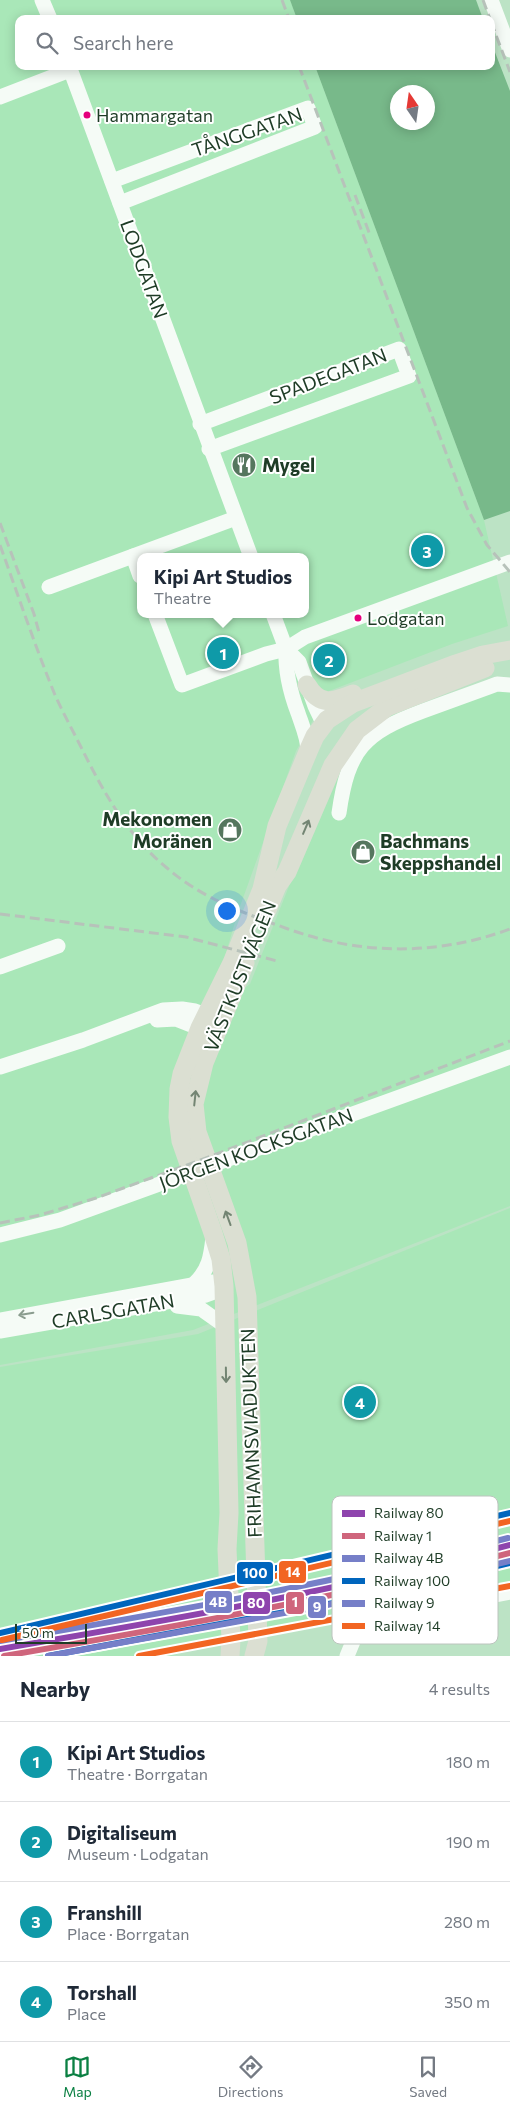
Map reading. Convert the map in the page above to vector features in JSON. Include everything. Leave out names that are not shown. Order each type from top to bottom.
[{"type":"main road","points":[[307,686],[316,697],[322,700],[334,701],[460,654],[488,648],[510,648]]},
{"type":"main road","name":"VÄSTKUSTVÄGEN","points":[[271,890],[278,826],[315,736],[334,714],[353,703],[456,664],[510,648]]},
{"type":"main road","name":"VÄSTKUSTVÄGEN","points":[[214,1233],[202,1177],[193,1150],[178,1117],[179,1089],[182,1074],[211,1025],[271,890],[286,872],[333,765],[348,741],[366,722],[387,707],[489,666],[510,663]]},
{"type":"main road","name":"VÄSTKUSTVÄGEN","points":[[324,725],[341,725],[377,706],[429,689]]},
{"type":"main road","points":[[271,890],[292,822],[322,750],[325,737],[324,725]]},
{"type":"main road","name":"VÄSTKUSTVÄGEN","points":[[202,1177],[237,1243],[242,1263],[248,1315]]},
{"type":"main road","name":"FRIHAMNSVIADUKTEN","points":[[214,1233],[221,1259],[224,1286],[223,1323],[230,1513],[237,1549],[246,1651]]},
{"type":"main road","name":"CARLSGATAN","points":[[224,1286],[242,1263]]},
{"type":"main road","points":[[224,1286],[237,1294],[248,1315]]},
{"type":"main road","name":"FRIHAMNSVIADUKTEN","points":[[246,1651],[248,1315]]},
{"type":"street","points":[[42,0],[48,15]]},
{"type":"street","points":[[491,0],[510,50]]},
{"type":"street","points":[[0,97],[64,70]]},
{"type":"street","name":"LODGATAN","points":[[70,70],[249,553]]},
{"type":"street","name":"TÅNGGATAN","points":[[112,181],[308,108],[315,127],[120,203]]},
{"type":"street","name":"SPADEGATAN","points":[[200,424],[400,349],[409,376],[209,448]]},
{"type":"street","points":[[141,553],[236,518]]},
{"type":"street","points":[[49,587],[137,555]]},
{"type":"street","points":[[133,556],[137,567]]},
{"type":"street","points":[[156,618],[182,686],[266,654],[286,649],[305,637],[510,562]]},
{"type":"street","points":[[274,618],[286,649],[285,667],[290,690],[306,738],[308,751]]},
{"type":"street","points":[[286,649],[299,662],[324,725]]},
{"type":"street","points":[[285,667],[291,676],[306,712],[324,725]]},
{"type":"street","points":[[339,813],[343,785],[357,754],[380,730],[396,721],[497,684],[510,685]]},
{"type":"street","points":[[0,967],[58,946]]},
{"type":"street","points":[[0,1067],[98,1035],[163,1010],[182,1009],[211,1025]]},
{"type":"street","name":"JÖRGEN KOCKSGATAN","points":[[0,1235],[69,1216],[510,1057]]},
{"type":"street","points":[[194,1284],[202,1277],[208,1266],[214,1233]]},
{"type":"street","name":"CARLSGATAN","points":[[0,1320],[194,1284],[213,1282],[224,1286],[220,1290],[206,1295],[0,1331]]},
{"type":"street","points":[[155,1304],[201,1309],[223,1323]]},
{"type":"street","points":[[347,1656],[352,1644]]},
{"type":"shaded area","points":[[0,0],[290,0],[296,15],[15,15],[15,70],[316,70],[484,520],[508,626],[452,644],[329,691],[296,751],[238,912],[208,1014],[250,984],[336,768],[361,728],[414,706],[490,682],[510,679],[510,1206],[193,1330],[0,1365]]},
{"type":"shaded area","points":[[290,0],[476,0],[482,15],[296,15]]},
{"type":"shaded area","points":[[495,52],[510,91],[510,511],[484,520],[316,70],[495,70]]},
{"type":"shaded area","points":[[510,1208],[510,1586],[498,1589],[498,1496],[332,1496],[332,1625],[206,1647],[170,1656],[0,1656],[0,1367],[198,1334]]},
{"type":"railway","points":[[282,0],[288,15]]},
{"type":"railway","points":[[483,0],[489,15]]},
{"type":"railway","points":[[495,33],[510,72]]},
{"type":"railway","points":[[301,70],[467,508],[487,545],[510,572]]},
{"type":"railway","points":[[355,195],[370,235]]},
{"type":"railway","points":[[0,523],[34,614],[40,636]]},
{"type":"railway","points":[[0,545],[55,695],[99,782],[118,813],[140,842],[153,856],[181,879],[210,897],[240,911],[316,938],[343,944],[371,948],[427,948],[482,938],[510,929]]},
{"type":"railway","points":[[0,914],[186,937],[277,961]]},
{"type":"railway","points":[[0,1223],[40,1215],[96,1198],[206,1158],[510,1041]]},
{"type":"railway","points":[[498,1526],[510,1523]]},
{"type":"railway","points":[[0,1642],[332,1565]]},
{"type":"rail line","name":"100","points":[[498,1516],[510,1513]]},
{"type":"rail line","name":"14","points":[[498,1524],[510,1521]]},
{"type":"rail line","name":"4B","points":[[498,1541],[508,1538]]},
{"type":"rail line","name":"80","points":[[498,1548],[510,1545]]},
{"type":"rail line","name":"1","points":[[498,1556],[510,1553]]},
{"type":"rail line","name":"100","points":[[0,1633],[332,1555]]},
{"type":"rail line","name":"9","points":[[498,1564],[510,1561]]},
{"type":"rail line","name":"14","points":[[2,1640],[332,1563]]},
{"type":"rail line","name":"100","points":[[498,1566],[510,1563]]},
{"type":"rail line","name":"4B","points":[[0,1641],[192,1607],[332,1579]]},
{"type":"rail line","name":"14","points":[[498,1588],[510,1586]]},
{"type":"rail line","name":"80","points":[[0,1649],[192,1615],[332,1587]]},
{"type":"rail line","name":"1","points":[[4,1656],[195,1622],[332,1595]]},
{"type":"rail line","name":"100","points":[[48,1656],[332,1603]]},
{"type":"rail line","name":"9","points":[[48,1656],[332,1604]]},
{"type":"rail line","name":"14","points":[[139,1656],[332,1620]]},
{"type":"place","name":"Hammargatan","points":[[87,115]]},
{"type":"place","name":"Mygel","points":[[244,465]]},
{"type":"place","name":"Franshill","points":[[427,551]]},
{"type":"place","name":"Lodgatan","points":[[358,618]]},
{"type":"place","name":"Kipi Art Studios","points":[[223,653]]},
{"type":"place","name":"Digitaliseum","points":[[329,660]]},
{"type":"place","name":"Mekonomen Moränen","points":[[230,830]]},
{"type":"place","name":"Bachmans Skeppshandel","points":[[363,852]]},
{"type":"place","name":"Torshall","points":[[360,1402]]}]
